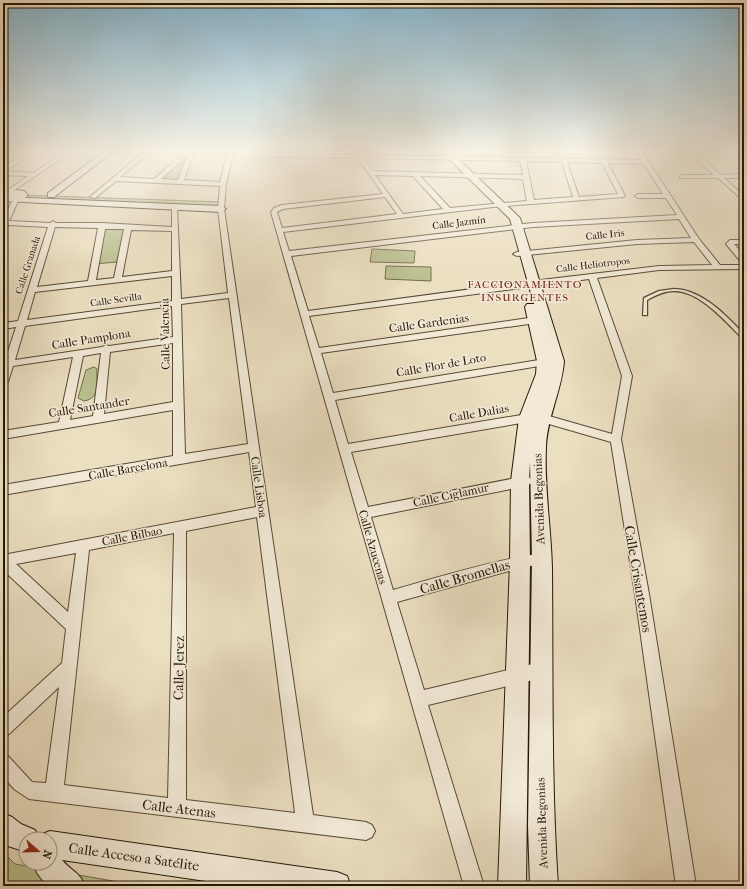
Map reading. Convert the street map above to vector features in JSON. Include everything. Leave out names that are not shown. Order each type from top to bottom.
[{"type":"street","points":[[51,195],[56,191]]},
{"type":"street","points":[[93,197],[100,191]]},
{"type":"street","name":"Calle Lisboa","points":[[222,191],[221,206],[232,295],[305,824]]},
{"type":"street","points":[[384,191],[401,215]]},
{"type":"street","points":[[431,191],[448,210]]},
{"type":"street","name":"Avenida Begonias","points":[[484,191],[498,205],[506,219],[513,226],[540,319],[550,361],[543,374],[535,418],[520,481],[520,562],[512,886]]},
{"type":"street","points":[[528,191],[531,203]]},
{"type":"street","points":[[574,191],[577,199]]},
{"type":"street","points":[[280,230],[498,205],[622,196],[620,191]]},
{"type":"street","points":[[664,191],[696,240],[718,267]]},
{"type":"street","points":[[736,191],[744,199]]},
{"type":"street","points":[[11,197],[51,195],[221,206]]},
{"type":"street","name":"Calle Azucenas","points":[[387,195],[276,208],[274,212],[474,886]]},
{"type":"street","points":[[638,196],[667,196]]},
{"type":"street","points":[[11,197],[29,201],[175,207],[221,206]]},
{"type":"street","points":[[11,197],[4,224],[102,225],[176,229]]},
{"type":"street","name":"Calle Valencia","points":[[175,207],[179,460]]},
{"type":"street","name":"Calle Jazmín","points":[[287,254],[513,226],[623,218],[681,217]]},
{"type":"street","name":"Calle Granada","points":[[3,382],[53,224]]},
{"type":"street","points":[[92,283],[102,225]]},
{"type":"street","points":[[118,280],[128,226]]},
{"type":"street","name":"Calle Iris","points":[[521,254],[637,242],[696,240]]},
{"type":"street","points":[[744,242],[731,243],[744,260]]},
{"type":"street","points":[[735,250],[744,250]]},
{"type":"street","name":"Calle Heliotropos","points":[[304,314],[529,283],[659,268],[744,267]]},
{"type":"street","points":[[32,290],[176,273]]},
{"type":"street","name":"Calle Crisantemos","points":[[592,276],[627,376],[616,439],[624,495],[642,594],[686,886]]},
{"type":"street","name":"Calle Sevilla","points":[[3,326],[232,295]]},
{"type":"street","name":"Calle Gardenias","points":[[315,351],[540,319]]},
{"type":"street","name":"Calle Pamplona","points":[[9,364],[106,348],[178,339]]},
{"type":"street","points":[[98,419],[106,348]]},
{"type":"street","points":[[64,424],[79,353]]},
{"type":"street","name":"Calle Flor de Loto","points":[[329,397],[550,361]]},
{"type":"street","name":"Calle Santander","points":[[3,435],[179,406]]},
{"type":"street","name":"Avenida Begonias","points":[[535,418],[538,447],[542,559],[541,826],[544,886]]},
{"type":"street","name":"Calle Dalias","points":[[345,449],[535,418],[616,439]]},
{"type":"street","name":"Calle Barcelona","points":[[3,490],[253,447]]},
{"type":"street","name":"Calle Ciglamur","points":[[363,513],[520,481],[539,480]]},
{"type":"street","name":"Calle Bilbao","points":[[3,561],[262,511]]},
{"type":"street","name":"Calle Jerez","points":[[177,808],[180,527]]},
{"type":"street","points":[[54,793],[83,546]]},
{"type":"street","name":"Calle Bromellas","points":[[388,598],[520,562],[542,559]]},
{"type":"street","points":[[3,561],[74,627]]},
{"type":"street","points":[[3,728],[69,667]]},
{"type":"street","points":[[418,699],[541,670]]},
{"type":"street","name":"Calle Atenas","points":[[3,763],[20,783],[29,790],[366,831]]},
{"type":"street","points":[[3,826],[14,836],[18,837]]},
{"type":"street","name":"Calle Acceso a Satélite","points":[[58,846],[337,886]]},
{"type":"street","points":[[53,871],[57,876],[72,886]]},
{"type":"lane","points":[[645,314],[645,299],[654,293],[679,290],[692,292],[705,300],[744,337]]},
{"type":"green space","points":[[23,195],[221,202],[221,209],[22,200]]},
{"type":"green space","points":[[102,226],[127,227],[117,262],[95,264]]},
{"type":"green space","points":[[372,249],[415,251],[414,263],[370,262]]},
{"type":"green space","points":[[386,266],[431,267],[431,281],[385,279]]},
{"type":"green space","points":[[94,367],[97,369],[97,384],[95,393],[93,397],[84,401],[78,398],[86,370]]},
{"type":"green space","points":[[3,852],[15,864],[18,865],[18,871],[55,871],[142,886],[3,886]]},
{"type":"district","name":"FACCIONAMIENTO INSURGENTES","points":[[525,290]]}]
